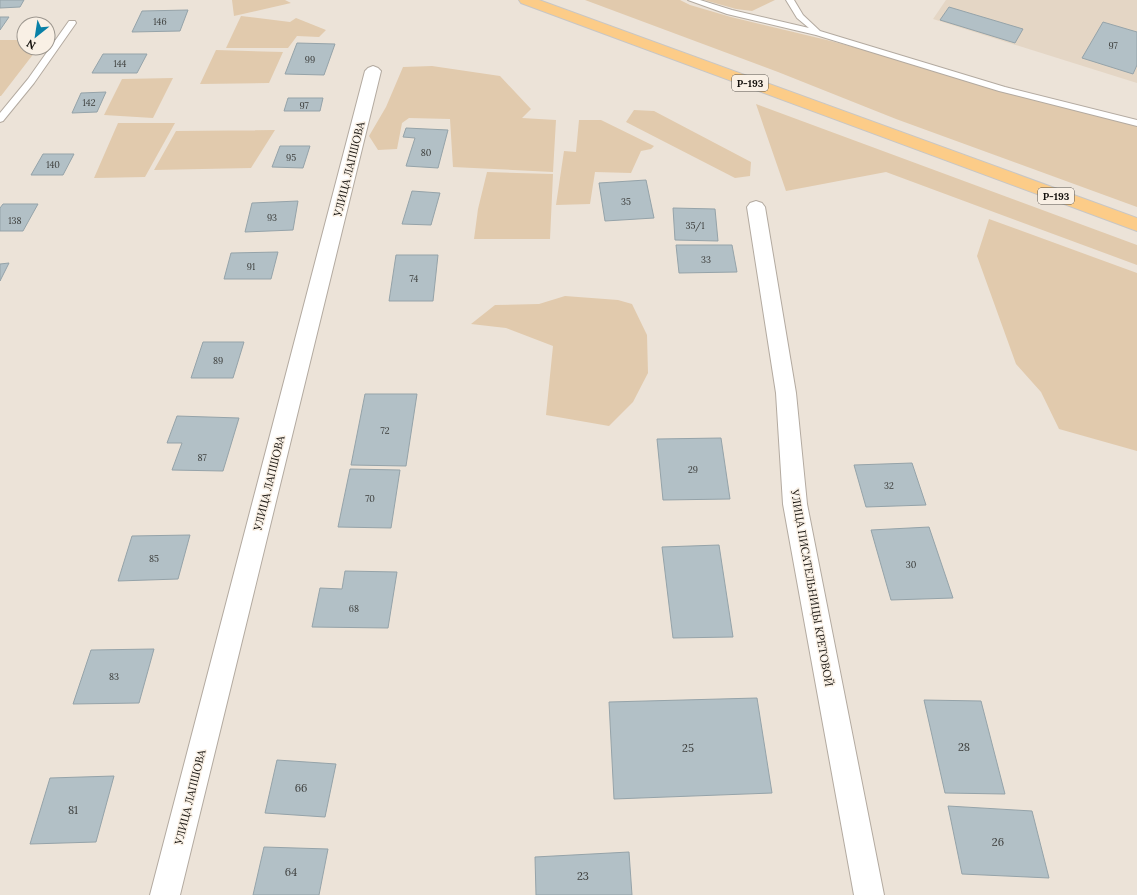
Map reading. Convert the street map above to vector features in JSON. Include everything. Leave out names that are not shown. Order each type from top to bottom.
[{"type":"highway","name":"Р-193","points":[[526,0],[1137,225]]},
{"type":"street","name":"УЛИЦА ЛАПШОВА","points":[[165,895],[374,71]]},
{"type":"street","name":"УЛИЦА ПИСАТЕЛЬНИЦЫ КРЕТОВОЙ","points":[[756,207],[786,393],[795,504],[869,895]]},
{"type":"lane","points":[[692,0],[730,12],[818,33],[1002,89],[1137,123]]},
{"type":"lane","points":[[790,0],[800,16],[818,33]]},
{"type":"lane","points":[[0,119],[31,81],[72,23]]},
{"type":"shaded area","points":[[232,0],[285,0],[291,3],[234,16]]},
{"type":"shaded area","points":[[585,0],[680,0],[690,5],[731,17],[831,41],[1137,124],[1137,207],[896,119],[778,72]]},
{"type":"shaded area","points":[[704,0],[775,0],[752,11],[736,9]]},
{"type":"shaded area","points":[[946,0],[1137,0],[1137,83],[933,19]]},
{"type":"shaded area","points":[[241,16],[290,22],[296,18],[326,30],[319,37],[297,36],[288,48],[226,48]]},
{"type":"shaded area","points":[[0,40],[16,40],[16,56],[32,56],[0,96]]},
{"type":"shaded area","points":[[216,50],[283,52],[269,83],[200,84]]},
{"type":"shaded area","points":[[432,66],[500,76],[531,109],[522,118],[556,120],[553,172],[453,167],[450,119],[409,118],[402,123],[397,149],[378,150],[369,136],[386,107],[403,67]]},
{"type":"shaded area","points":[[173,78],[153,118],[104,115],[122,79]]},
{"type":"shaded area","points":[[756,104],[1137,245],[1137,265],[886,172],[786,191]]},
{"type":"shaded area","points":[[634,110],[654,111],[751,162],[750,176],[735,178],[626,122]]},
{"type":"shaded area","points":[[579,120],[601,120],[654,146],[651,149],[641,151],[631,173],[595,172],[590,204],[556,205],[564,151],[576,152]]},
{"type":"shaded area","points":[[118,123],[175,123],[145,177],[94,178]]},
{"type":"shaded area","points":[[275,130],[251,168],[154,170],[176,131]]},
{"type":"shaded area","points":[[487,172],[553,174],[550,239],[474,239],[478,209]]},
{"type":"shaded area","points":[[989,219],[1137,273],[1137,451],[1059,429],[1041,392],[1016,364],[977,256]]},
{"type":"shaded area","points":[[565,296],[618,300],[632,304],[647,335],[648,373],[633,402],[609,426],[546,415],[553,346],[506,328],[471,324],[495,305],[539,304]]},
{"type":"building","points":[[0,0],[24,0],[20,7],[0,8]]},
{"type":"building","points":[[949,7],[1023,29],[1015,43],[940,20]]},
{"type":"building","points":[[188,10],[180,31],[132,32],[142,11]]},
{"type":"building","points":[[0,17],[9,17],[0,30]]},
{"type":"building","points":[[1103,22],[1137,32],[1137,65],[1133,74],[1082,58]]},
{"type":"building","points":[[297,43],[335,44],[324,75],[285,74]]},
{"type":"building","points":[[103,54],[147,54],[137,73],[92,73]]},
{"type":"building","points":[[106,92],[97,112],[72,113],[81,93]]},
{"type":"building","points":[[288,98],[323,98],[320,111],[284,111]]},
{"type":"building","points":[[406,128],[448,130],[438,168],[406,166],[415,138],[403,137]]},
{"type":"building","points":[[280,146],[310,146],[303,168],[272,167]]},
{"type":"building","points":[[43,154],[74,154],[63,175],[31,175]]},
{"type":"building","points":[[646,180],[654,218],[605,221],[599,183]]},
{"type":"building","points":[[412,191],[440,193],[431,225],[402,224]]},
{"type":"building","points":[[298,201],[293,230],[245,232],[252,203]]},
{"type":"building","points":[[3,204],[38,204],[23,231],[0,231],[0,208]]},
{"type":"building","points":[[673,208],[715,209],[718,241],[675,240]]},
{"type":"building","points":[[676,245],[732,245],[737,272],[679,273]]},
{"type":"building","points":[[278,252],[271,279],[224,279],[231,253]]},
{"type":"building","points":[[396,255],[438,255],[433,301],[389,301]]},
{"type":"building","points":[[9,263],[0,281],[0,264]]},
{"type":"building","points":[[203,342],[244,342],[233,378],[191,378]]},
{"type":"building","points":[[365,394],[417,394],[406,466],[351,465]]},
{"type":"building","points":[[177,416],[239,418],[223,471],[172,470],[182,443],[167,443]]},
{"type":"building","points":[[721,438],[730,499],[663,500],[657,439]]},
{"type":"building","points":[[912,463],[926,505],[866,507],[854,465]]},
{"type":"building","points":[[350,469],[400,470],[391,528],[338,527]]},
{"type":"building","points":[[929,527],[953,598],[891,600],[871,530]]},
{"type":"building","points":[[190,535],[178,579],[118,581],[132,536]]},
{"type":"building","points":[[719,545],[733,637],[673,638],[662,547]]},
{"type":"building","points":[[345,571],[397,572],[388,628],[312,627],[320,588],[342,589]]},
{"type":"building","points":[[154,649],[139,703],[73,704],[91,650]]},
{"type":"building","points":[[757,698],[772,793],[614,799],[609,702]]},
{"type":"building","points":[[924,700],[981,701],[1005,794],[945,793]]},
{"type":"building","points":[[277,760],[336,764],[325,817],[265,813]]},
{"type":"building","points":[[114,776],[96,842],[30,844],[50,778]]},
{"type":"building","points":[[948,806],[1032,811],[1049,878],[962,874]]},
{"type":"building","points":[[264,847],[328,849],[319,895],[253,895]]},
{"type":"building","points":[[629,852],[632,895],[536,895],[535,857]]}]
